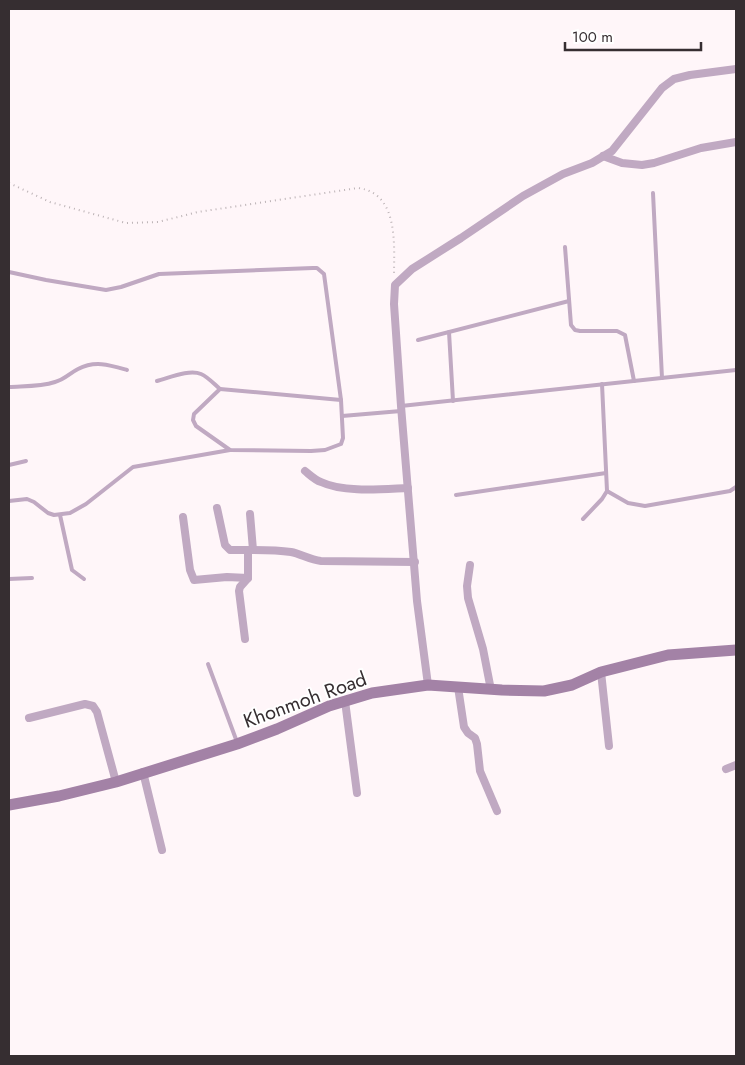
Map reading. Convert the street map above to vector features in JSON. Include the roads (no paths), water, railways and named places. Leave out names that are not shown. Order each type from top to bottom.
[{"type":"main road","name":"Khonmoh Road","points":[[9,805],[59,796],[116,782],[237,744],[345,701],[372,693],[428,685],[491,690],[544,690],[572,685],[601,672],[668,655],[736,650]]},
{"type":"street","points":[[428,685],[417,601],[401,408],[394,304],[395,285],[412,268],[523,196],[563,174],[592,164],[612,151],[662,88],[674,79],[736,69]]},
{"type":"street","points":[[603,156],[622,163],[642,165],[701,148],[736,142]]},
{"type":"street","points":[[305,471],[322,483],[331,485],[366,489],[408,488]]},
{"type":"street","points":[[218,508],[224,545],[227,549],[283,551],[311,560],[321,561],[414,562]]},
{"type":"street","points":[[245,639],[239,591],[248,578],[251,550],[250,514]]},
{"type":"street","points":[[183,517],[190,570],[194,580],[227,577],[248,578]]},
{"type":"street","points":[[470,565],[468,598],[483,649],[491,690]]},
{"type":"street","points":[[601,672],[609,746]]},
{"type":"street","points":[[458,687],[464,727],[475,738],[480,771],[497,811]]},
{"type":"street","points":[[345,701],[356,793]]},
{"type":"street","points":[[29,718],[84,704],[93,706],[98,712],[116,782]]},
{"type":"street","points":[[726,769],[736,765]]},
{"type":"street","points":[[143,772],[162,850]]},
{"type":"lane","points":[[654,193],[662,378]]},
{"type":"lane","points":[[565,248],[571,325],[575,330],[617,331],[625,334],[634,381]]},
{"type":"lane","points":[[9,272],[106,290],[159,274],[317,268],[322,271],[325,277],[341,400],[343,438],[341,444],[335,447],[311,451],[230,450],[133,467],[77,510],[60,515],[48,513],[34,502],[26,499],[9,501]]},
{"type":"lane","points":[[418,340],[569,301]]},
{"type":"lane","points":[[449,332],[453,401]]},
{"type":"lane","points":[[9,387],[53,383],[78,369],[93,364],[109,365],[127,370]]},
{"type":"lane","points":[[342,416],[453,401],[736,370]]},
{"type":"lane","points":[[157,381],[198,373],[220,389],[341,400]]},
{"type":"lane","points":[[583,519],[607,491],[602,384]]},
{"type":"lane","points":[[220,389],[194,414],[193,420],[196,426],[230,450]]},
{"type":"lane","points":[[9,465],[26,462]]},
{"type":"lane","points":[[456,495],[606,473]]},
{"type":"lane","points":[[607,491],[628,503],[645,506],[730,491],[736,487]]},
{"type":"lane","points":[[60,515],[72,570],[84,579]]},
{"type":"lane","points":[[9,579],[32,578]]},
{"type":"lane","points":[[208,664],[237,744]]}]
